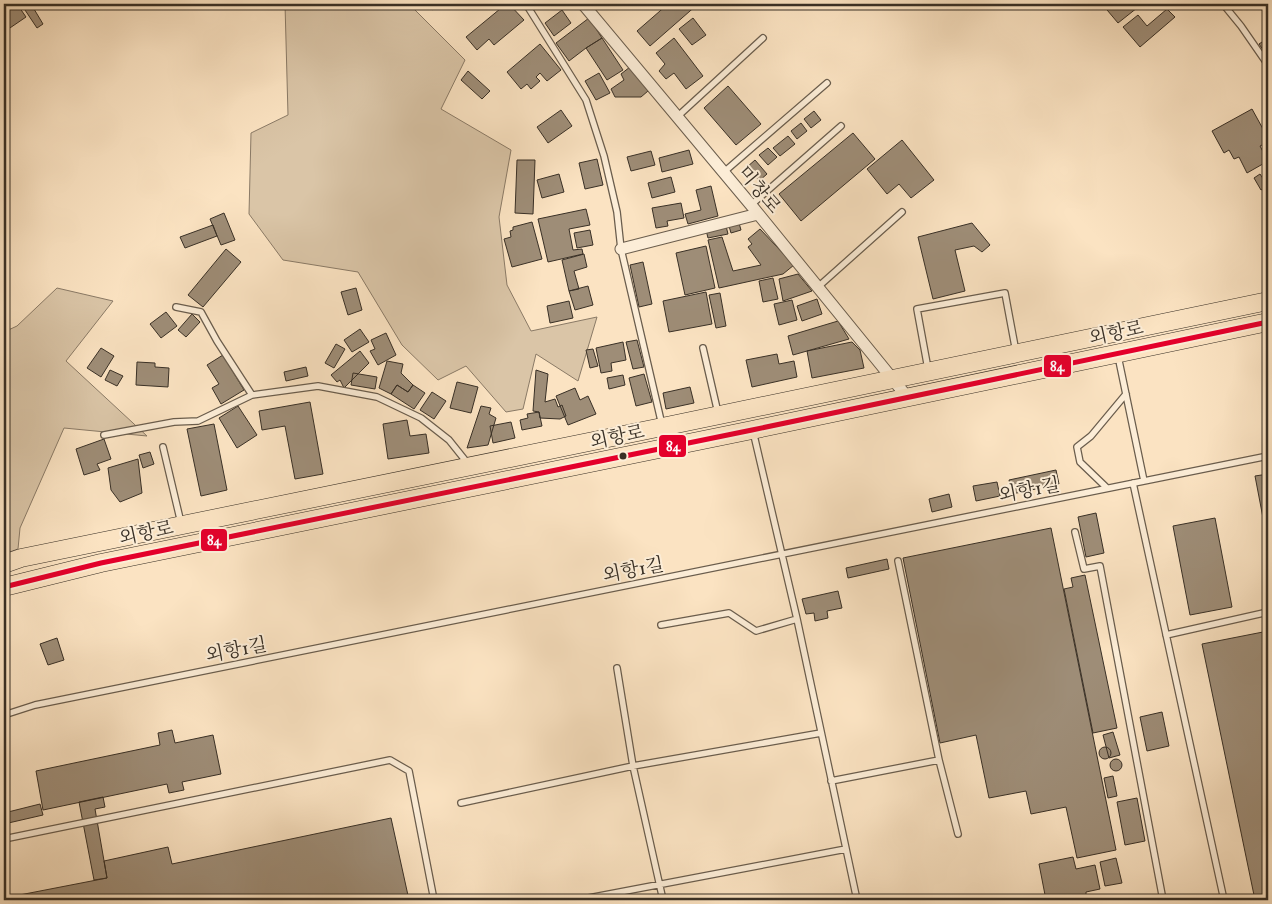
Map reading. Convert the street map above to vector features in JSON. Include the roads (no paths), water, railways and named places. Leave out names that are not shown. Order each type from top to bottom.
[{"type":"main road","name":"외항로","points":[[4,564],[21,558],[1268,301]]},
{"type":"main road","name":"외항로","points":[[4,587],[101,563],[908,398],[1268,322]]},
{"type":"street","name":"미창로","points":[[583,4],[724,172],[908,398]]},
{"type":"street","points":[[621,249],[755,210]]},
{"type":"lane","points":[[526,4],[586,100],[607,165],[617,212],[621,249],[662,427]]},
{"type":"lane","points":[[1223,4],[1241,26],[1268,66]]},
{"type":"lane","points":[[677,117],[763,38]]},
{"type":"lane","points":[[724,172],[827,84]]},
{"type":"lane","points":[[755,210],[841,126]]},
{"type":"lane","points":[[818,287],[902,212]]},
{"type":"lane","points":[[928,371],[916,309],[1005,293],[1016,353]]},
{"type":"lane","points":[[176,307],[201,312],[252,396]]},
{"type":"lane","points":[[704,348],[718,415]]},
{"type":"lane","points":[[1118,354],[1144,481]]},
{"type":"lane","points":[[104,435],[174,422],[198,421],[252,396],[318,386],[378,397],[421,418],[449,440],[470,466]]},
{"type":"lane","points":[[1107,488],[1080,462],[1078,447],[1091,436],[1126,394]]},
{"type":"lane","points":[[752,430],[797,619],[857,900]]},
{"type":"lane","points":[[163,447],[182,525]]},
{"type":"lane","name":"외항1길","points":[[4,715],[35,705],[1268,456]]},
{"type":"lane","points":[[1133,483],[1224,900]]},
{"type":"lane","points":[[1074,532],[1084,569],[1100,566],[1162,900]]},
{"type":"lane","points":[[898,561],[939,760],[958,834]]},
{"type":"lane","points":[[1166,635],[1268,612]]},
{"type":"lane","points":[[661,625],[729,613],[756,631],[797,619]]},
{"type":"lane","points":[[617,668],[633,766],[663,900]]},
{"type":"lane","points":[[461,802],[633,766],[821,733]]},
{"type":"lane","points":[[4,839],[390,760],[409,770],[434,900]]},
{"type":"lane","points":[[831,781],[939,760]]},
{"type":"lane","points":[[578,900],[846,849]]},
{"type":"waterway","points":[[1259,4],[1268,14]]}]
